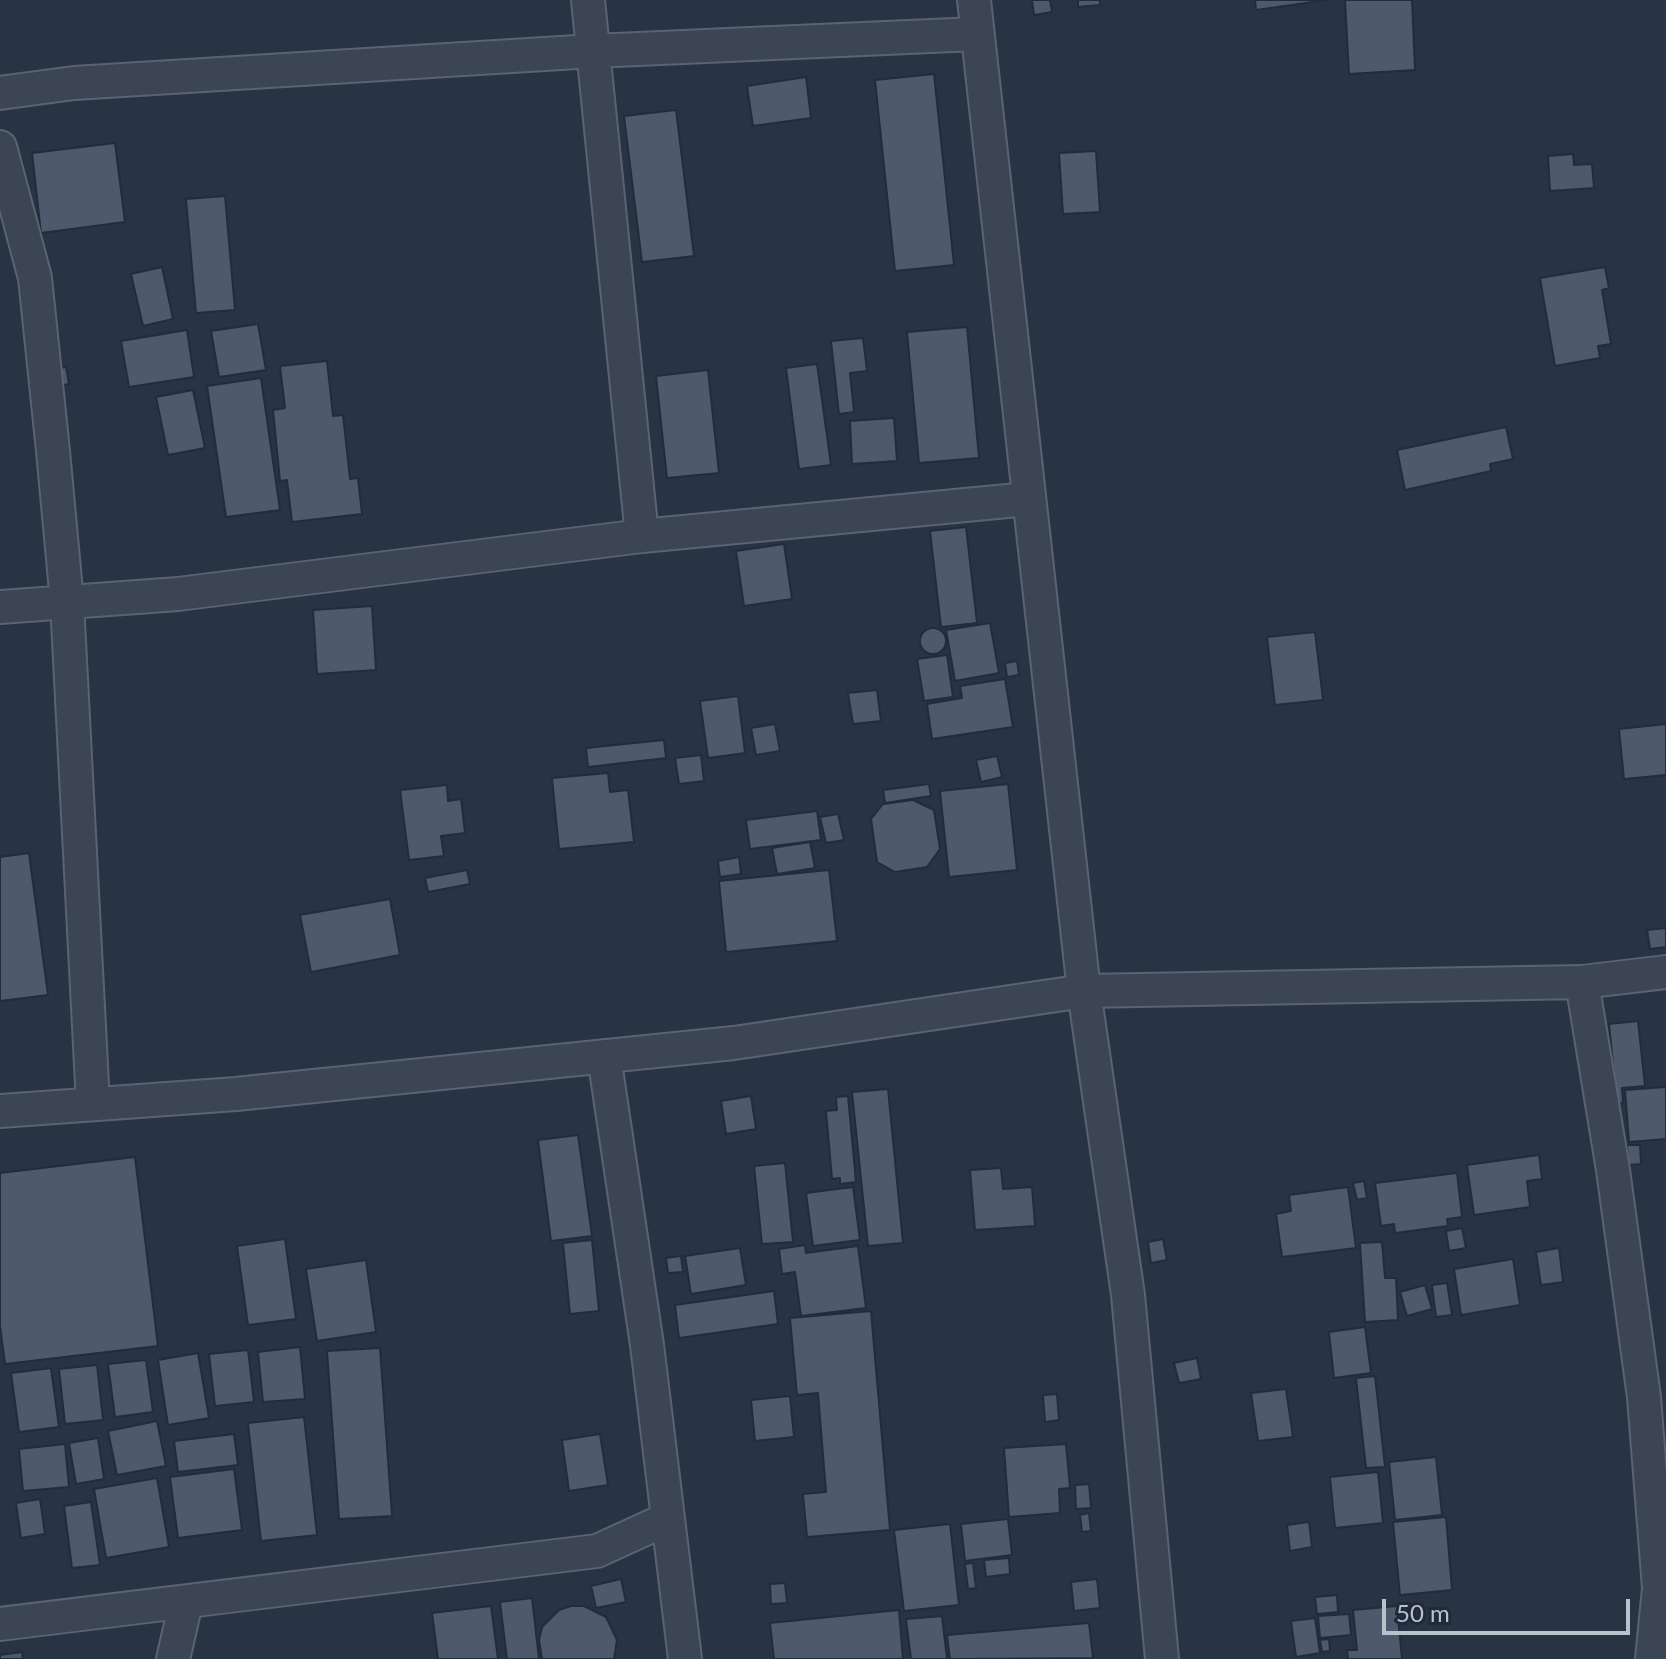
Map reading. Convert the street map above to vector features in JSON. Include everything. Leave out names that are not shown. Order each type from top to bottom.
[{"type":"street","points":[[588,0],[642,536]]},
{"type":"street","points":[[974,0],[1084,991],[1128,1295],[1162,1659]]},
{"type":"street","points":[[0,93],[74,83],[593,51],[976,34]]},
{"type":"street","points":[[0,147],[35,278],[67,602],[93,1104]]},
{"type":"street","points":[[0,607],[178,594],[642,536],[1028,499]]},
{"type":"street","points":[[0,1111],[236,1094],[734,1043],[1084,991],[1582,982],[1666,972]]},
{"type":"street","points":[[1582,982],[1613,1170],[1644,1397],[1659,1588],[1652,1659]]},
{"type":"street","points":[[604,1056],[647,1345],[685,1659]]},
{"type":"street","points":[[0,1624],[597,1551],[667,1519]]},
{"type":"street","points":[[173,1659],[186,1603]]},
{"type":"building","points":[[1032,0],[1050,0],[1052,12],[1034,15]]},
{"type":"building","points":[[1078,0],[1100,0],[1100,5],[1078,7]]},
{"type":"building","points":[[1255,0],[1327,0],[1256,10]]},
{"type":"building","points":[[1345,0],[1412,0],[1415,70],[1349,74]]},
{"type":"building","points":[[934,74],[954,265],[895,271],[875,80]]},
{"type":"building","points":[[806,77],[811,118],[753,126],[747,86]]},
{"type":"building","points":[[676,110],[694,256],[642,262],[624,116]]},
{"type":"building","points":[[115,143],[125,222],[41,233],[32,153]]},
{"type":"building","points":[[1096,151],[1100,212],[1063,214],[1059,153]]},
{"type":"building","points":[[1573,154],[1574,165],[1592,164],[1594,188],[1550,191],[1548,156]]},
{"type":"building","points":[[225,196],[235,310],[196,313],[186,199]]},
{"type":"building","points":[[162,267],[173,319],[143,326],[131,274]]},
{"type":"building","points":[[1605,267],[1609,288],[1602,290],[1611,344],[1598,346],[1600,358],[1555,366],[1540,278]]},
{"type":"building","points":[[258,324],[266,370],[219,377],[211,331]]},
{"type":"building","points":[[967,327],[979,458],[919,463],[907,332]]},
{"type":"building","points":[[187,330],[194,377],[129,387],[121,341]]},
{"type":"building","points":[[863,338],[867,371],[850,373],[854,412],[839,414],[831,341]]},
{"type":"building","points":[[327,361],[333,416],[343,415],[350,479],[358,478],[362,514],[292,522],[287,480],[280,481],[273,410],[285,408],[280,366]]},
{"type":"building","points":[[817,364],[831,465],[799,469],[786,368]]},
{"type":"building","points":[[66,367],[69,384],[52,387],[49,370]]},
{"type":"building","points":[[708,370],[719,473],[667,478],[656,376]]},
{"type":"building","points":[[261,378],[280,510],[226,517],[207,386]]},
{"type":"building","points":[[193,390],[205,448],[168,455],[156,397]]},
{"type":"building","points":[[894,418],[897,461],[852,464],[850,421]]},
{"type":"building","points":[[1506,427],[1513,459],[1490,464],[1491,471],[1405,490],[1397,450]]},
{"type":"building","points":[[966,527],[977,623],[941,627],[930,531]]},
{"type":"building","points":[[784,544],[792,599],[744,606],[736,551]]},
{"type":"building","points":[[372,606],[376,670],[317,674],[313,610]]},
{"type":"building","points":[[990,623],[999,673],[955,681],[946,630]]},
{"type":"building","points":[[933,628],[942,632],[946,641],[942,650],[933,654],[924,650],[920,641],[924,632]]},
{"type":"building","points":[[1315,632],[1323,700],[1275,705],[1267,637]]},
{"type":"building","points":[[947,655],[953,697],[924,701],[917,659]]},
{"type":"building","points":[[1017,661],[1019,675],[1007,677],[1005,663]]},
{"type":"building","points":[[1005,679],[1013,727],[932,739],[927,704],[962,698],[960,686]]},
{"type":"building","points":[[877,690],[881,721],[853,724],[848,693]]},
{"type":"building","points":[[738,696],[745,753],[708,758],[700,701]]},
{"type":"building","points":[[775,724],[780,751],[756,755],[751,728]]},
{"type":"building","points":[[1666,724],[1666,775],[1624,779],[1619,729]]},
{"type":"building","points":[[664,740],[666,758],[588,767],[586,748]]},
{"type":"building","points":[[701,755],[704,781],[679,784],[675,758]]},
{"type":"building","points":[[997,756],[1002,777],[981,782],[976,760]]},
{"type":"building","points":[[608,773],[610,792],[628,790],[634,842],[559,849],[552,778]]},
{"type":"building","points":[[929,784],[931,796],[885,803],[883,790]]},
{"type":"building","points":[[1008,784],[1017,870],[949,877],[940,791]]},
{"type":"building","points":[[447,785],[448,801],[461,799],[465,833],[441,836],[444,856],[409,860],[400,790]]},
{"type":"building","points":[[913,800],[934,810],[940,849],[927,867],[895,872],[877,862],[871,819],[883,804]]},
{"type":"building","points":[[817,811],[821,840],[750,849],[746,820]]},
{"type":"building","points":[[838,814],[844,840],[826,843],[820,817]]},
{"type":"building","points":[[810,842],[815,868],[777,874],[772,848]]},
{"type":"building","points":[[29,853],[48,995],[0,1001],[0,857]]},
{"type":"building","points":[[739,857],[741,874],[720,877],[718,861]]},
{"type":"building","points":[[467,870],[470,884],[428,892],[425,878]]},
{"type":"building","points":[[829,870],[837,941],[726,952],[719,881]]},
{"type":"building","points":[[390,899],[400,955],[311,972],[300,915]]},
{"type":"building","points":[[1666,928],[1666,947],[1650,949],[1647,930]]},
{"type":"building","points":[[1638,1021],[1645,1086],[1622,1088],[1623,1103],[1617,1104],[1609,1024]]},
{"type":"building","points":[[1666,1087],[1666,1139],[1629,1142],[1625,1090]]},
{"type":"building","points":[[888,1089],[903,1243],[868,1246],[852,1092]]},
{"type":"building","points":[[751,1096],[756,1129],[726,1134],[721,1101]]},
{"type":"building","points":[[848,1096],[856,1182],[840,1184],[840,1178],[832,1179],[826,1111],[837,1110],[836,1097]]},
{"type":"building","points":[[578,1135],[592,1236],[551,1241],[538,1140]]},
{"type":"building","points":[[1627,1145],[1640,1145],[1641,1164],[1628,1165]]},
{"type":"building","points":[[1539,1155],[1542,1179],[1527,1181],[1530,1207],[1474,1215],[1467,1165]]},
{"type":"building","points":[[135,1157],[158,1346],[5,1364],[0,1326],[0,1173]]},
{"type":"building","points":[[785,1163],[793,1242],[762,1244],[754,1166]]},
{"type":"building","points":[[1001,1168],[1003,1189],[1032,1187],[1035,1226],[975,1230],[970,1170]]},
{"type":"building","points":[[1457,1173],[1462,1217],[1447,1219],[1448,1226],[1395,1233],[1394,1224],[1381,1226],[1375,1183]]},
{"type":"building","points":[[1364,1181],[1367,1198],[1357,1200],[1353,1183]]},
{"type":"building","points":[[853,1187],[860,1240],[813,1246],[806,1193]]},
{"type":"building","points":[[1348,1187],[1356,1248],[1282,1257],[1276,1214],[1291,1211],[1289,1195]]},
{"type":"building","points":[[1462,1228],[1466,1248],[1449,1251],[1446,1231]]},
{"type":"building","points":[[285,1239],[296,1319],[248,1325],[237,1246]]},
{"type":"building","points":[[1163,1239],[1167,1260],[1151,1263],[1148,1242]]},
{"type":"building","points":[[592,1240],[599,1311],[570,1314],[563,1243]]},
{"type":"building","points":[[1382,1242],[1385,1278],[1396,1278],[1398,1320],[1365,1322],[1360,1243]]},
{"type":"building","points":[[805,1245],[806,1253],[858,1246],[866,1308],[801,1316],[795,1272],[782,1274],[779,1249]]},
{"type":"building","points":[[740,1248],[746,1285],[691,1294],[685,1256]]},
{"type":"building","points":[[1559,1248],[1563,1282],[1541,1285],[1536,1252]]},
{"type":"building","points":[[681,1256],[683,1272],[668,1273],[666,1258]]},
{"type":"building","points":[[1513,1259],[1520,1305],[1461,1315],[1454,1269]]},
{"type":"building","points":[[366,1260],[376,1332],[317,1341],[306,1269]]},
{"type":"building","points":[[1447,1283],[1452,1315],[1436,1317],[1432,1285]]},
{"type":"building","points":[[1425,1285],[1432,1309],[1407,1316],[1400,1292]]},
{"type":"building","points":[[774,1291],[778,1324],[679,1338],[675,1305]]},
{"type":"building","points":[[871,1311],[890,1530],[807,1537],[803,1494],[826,1492],[818,1393],[797,1395],[790,1318]]},
{"type":"building","points":[[1365,1327],[1371,1373],[1334,1378],[1329,1332]]},
{"type":"building","points":[[300,1347],[305,1399],[263,1402],[258,1352]]},
{"type":"building","points":[[380,1348],[392,1516],[339,1519],[327,1351]]},
{"type":"building","points":[[248,1350],[254,1402],[215,1406],[209,1354]]},
{"type":"building","points":[[198,1353],[209,1418],[168,1425],[158,1360]]},
{"type":"building","points":[[1197,1358],[1201,1379],[1179,1383],[1174,1363]]},
{"type":"building","points":[[146,1360],[153,1412],[115,1417],[108,1364]]},
{"type":"building","points":[[97,1365],[103,1420],[65,1424],[59,1369]]},
{"type":"building","points":[[51,1368],[59,1427],[19,1432],[11,1373]]},
{"type":"building","points":[[1375,1376],[1385,1467],[1366,1468],[1356,1378]]},
{"type":"building","points":[[1286,1389],[1293,1437],[1258,1441],[1251,1393]]},
{"type":"building","points":[[1057,1394],[1059,1420],[1045,1422],[1043,1395]]},
{"type":"building","points":[[790,1396],[794,1437],[755,1441],[751,1400]]},
{"type":"building","points":[[304,1417],[317,1535],[261,1541],[248,1423]]},
{"type":"building","points":[[157,1421],[166,1466],[117,1475],[108,1431]]},
{"type":"building","points":[[234,1434],[238,1465],[178,1472],[174,1441]]},
{"type":"building","points":[[600,1434],[608,1485],[569,1491],[562,1440]]},
{"type":"building","points":[[98,1438],[104,1479],[76,1484],[69,1443]]},
{"type":"building","points":[[65,1444],[69,1487],[23,1491],[19,1449]]},
{"type":"building","points":[[1066,1444],[1070,1488],[1059,1489],[1060,1513],[1009,1517],[1004,1448]]},
{"type":"building","points":[[1436,1457],[1442,1515],[1395,1520],[1389,1462]]},
{"type":"building","points":[[234,1469],[242,1530],[178,1538],[170,1477]]},
{"type":"building","points":[[1378,1472],[1383,1523],[1335,1528],[1330,1477]]},
{"type":"building","points":[[157,1478],[169,1547],[106,1558],[94,1489]]},
{"type":"building","points":[[1089,1484],[1091,1508],[1076,1509],[1075,1485]]},
{"type":"building","points":[[40,1499],[45,1534],[21,1538],[16,1503]]},
{"type":"building","points":[[91,1502],[100,1565],[72,1568],[64,1506]]},
{"type":"building","points":[[1089,1513],[1091,1531],[1082,1532],[1080,1515]]},
{"type":"building","points":[[1446,1517],[1452,1590],[1400,1595],[1393,1522]]},
{"type":"building","points":[[1008,1519],[1012,1555],[965,1561],[961,1524]]},
{"type":"building","points":[[1309,1522],[1312,1547],[1290,1551],[1287,1525]]},
{"type":"building","points":[[950,1524],[959,1605],[904,1611],[894,1530]]},
{"type":"building","points":[[1009,1558],[1010,1574],[986,1577],[984,1560]]},
{"type":"building","points":[[973,1563],[976,1588],[968,1589],[965,1564]]},
{"type":"building","points":[[621,1579],[626,1602],[596,1608],[591,1586]]},
{"type":"building","points":[[1097,1579],[1100,1608],[1074,1611],[1071,1582]]},
{"type":"building","points":[[785,1583],[787,1603],[771,1604],[770,1584]]},
{"type":"building","points":[[1337,1595],[1338,1612],[1317,1614],[1315,1597]]},
{"type":"building","points":[[532,1598],[539,1659],[507,1659],[500,1602]]},
{"type":"building","points":[[491,1606],[498,1659],[438,1659],[432,1613]]},
{"type":"building","points":[[584,1606],[606,1617],[617,1640],[614,1659],[542,1659],[539,1640],[542,1627],[559,1610]]},
{"type":"building","points":[[1397,1606],[1402,1659],[1348,1659],[1347,1650],[1357,1650],[1353,1610]]},
{"type":"building","points":[[899,1610],[903,1659],[774,1659],[770,1623]]},
{"type":"building","points":[[1349,1614],[1351,1635],[1320,1638],[1318,1616]]},
{"type":"building","points":[[942,1616],[947,1659],[911,1659],[906,1619]]},
{"type":"building","points":[[1315,1618],[1320,1653],[1296,1657],[1291,1621]]},
{"type":"building","points":[[1089,1623],[1093,1658],[950,1659],[947,1635]]},
{"type":"building","points":[[1329,1639],[1330,1651],[1322,1652],[1320,1640]]},
{"type":"building","points":[[22,1652],[23,1659],[0,1659],[0,1655]]}]
